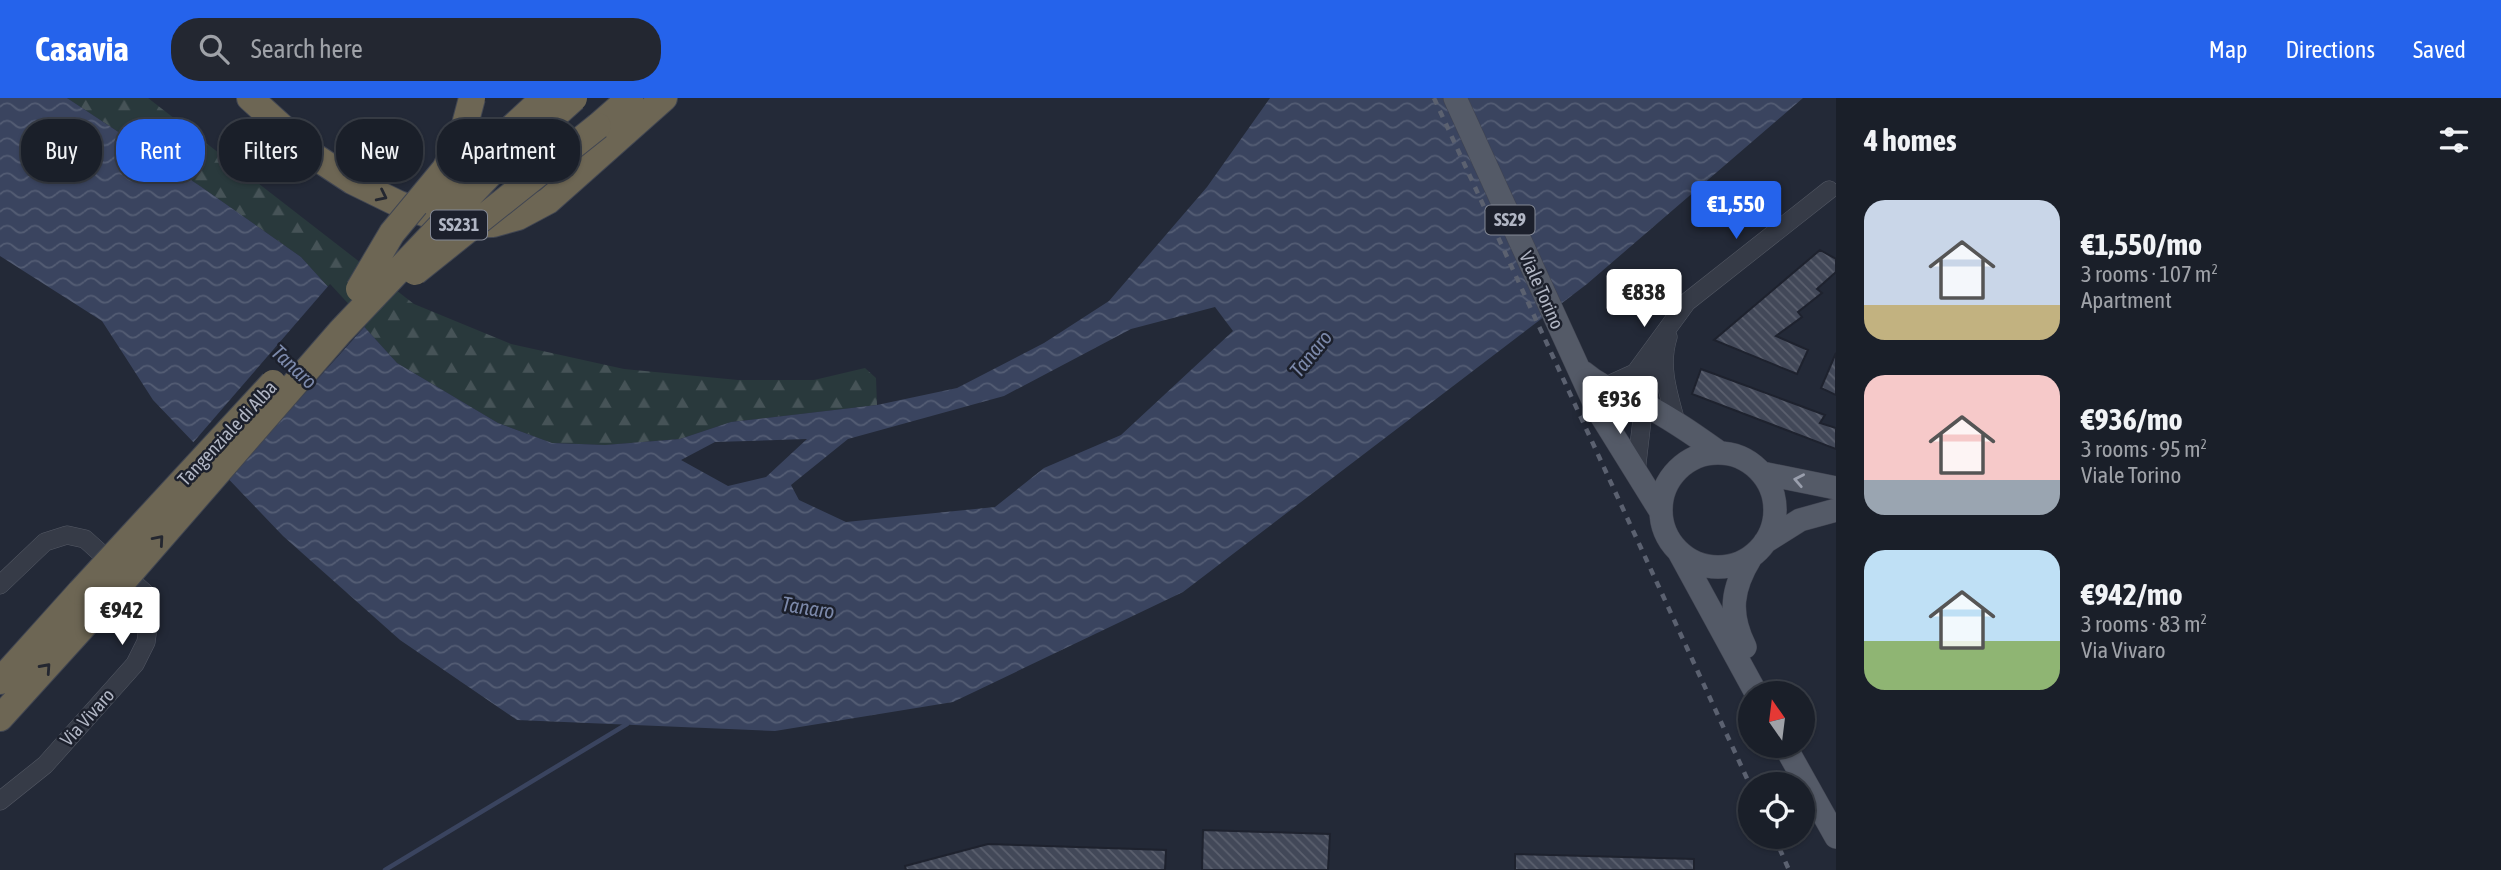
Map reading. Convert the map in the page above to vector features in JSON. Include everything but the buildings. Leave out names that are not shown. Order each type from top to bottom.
[{"type":"highway","name":"SS231","points":[[250,98],[314,156],[352,181],[398,204],[457,225],[493,224],[518,217],[548,201],[664,98]]},
{"type":"highway","points":[[359,289],[392,233],[445,169],[463,132],[472,98]]},
{"type":"highway","name":"Tangenziale di Alba","points":[[89,601],[359,289],[479,158],[544,98]]},
{"type":"highway","name":"Tangenziale di Alba","points":[[0,681],[89,601],[489,174],[574,98]]},
{"type":"highway","points":[[340,332],[631,98]]},
{"type":"highway","points":[[0,718],[89,601]]},
{"type":"main road","name":"Viale Torino","points":[[1455,98],[1597,409],[1661,512]]},
{"type":"main road","name":"Viale Torino","points":[[1577,367],[1602,388],[1642,403],[1676,422],[1720,453]]},
{"type":"main road","points":[[1749,681],[1663,527],[1661,512],[1665,489],[1677,470],[1692,459],[1720,453],[1750,462],[1762,472],[1770,485],[1775,502],[1774,523],[1735,589],[1732,615],[1763,681]]},
{"type":"main road","points":[[1762,472],[1836,488]]},
{"type":"main road","points":[[1679,552],[1695,562],[1710,566],[1731,566],[1800,520],[1836,510]]},
{"type":"main road","points":[[1792,758],[1836,837]]},
{"type":"main road","points":[[1799,758],[1816,801]]},
{"type":"street","points":[[1602,388],[1635,373],[1649,359],[1687,302],[1829,190]]},
{"type":"street","points":[[1673,320],[1663,359],[1676,422]]},
{"type":"street","points":[[1636,472],[1649,359]]},
{"type":"street","name":"Via Vivaro","points":[[0,585],[45,542],[67,535],[85,539],[145,593],[149,619],[146,642],[135,664],[45,765],[0,801]]},
{"type":"green space","points":[[67,98],[148,98],[175,119],[116,119],[116,130]]},
{"type":"green space","points":[[205,142],[219,153],[219,182],[256,182],[414,304],[511,344],[624,369],[738,380],[814,380],[865,368],[876,378],[877,405],[731,422],[680,439],[605,445],[552,443],[498,423],[397,363],[301,257],[194,182],[205,182]]},
{"type":"water","name":"Tanaro","points":[[0,98],[67,98],[99,119],[21,119],[21,182],[102,182],[102,121],[116,130],[116,182],[194,182],[301,257],[397,363],[498,423],[552,443],[605,445],[680,439],[731,422],[877,405],[957,388],[1044,343],[1109,301],[1207,187],[1270,98],[1803,98],[1587,284],[1183,592],[953,702],[775,731],[517,720],[400,640],[283,536],[153,400],[102,321],[0,256]],"holes":[[[1215,307],[1233,331],[1121,435],[1044,468],[995,507],[846,522],[799,500],[791,485],[848,439],[1004,396],[1131,329]],[[807,439],[766,477],[728,486],[681,460],[715,442]]]},
{"type":"pier","points":[[330,284],[367,324],[226,481],[191,445]]},
{"type":"waterway","points":[[385,870],[627,724]]},
{"type":"railway","points":[[1434,98],[1744,772]]},
{"type":"railway","points":[[1780,849],[1789,870]]}]
